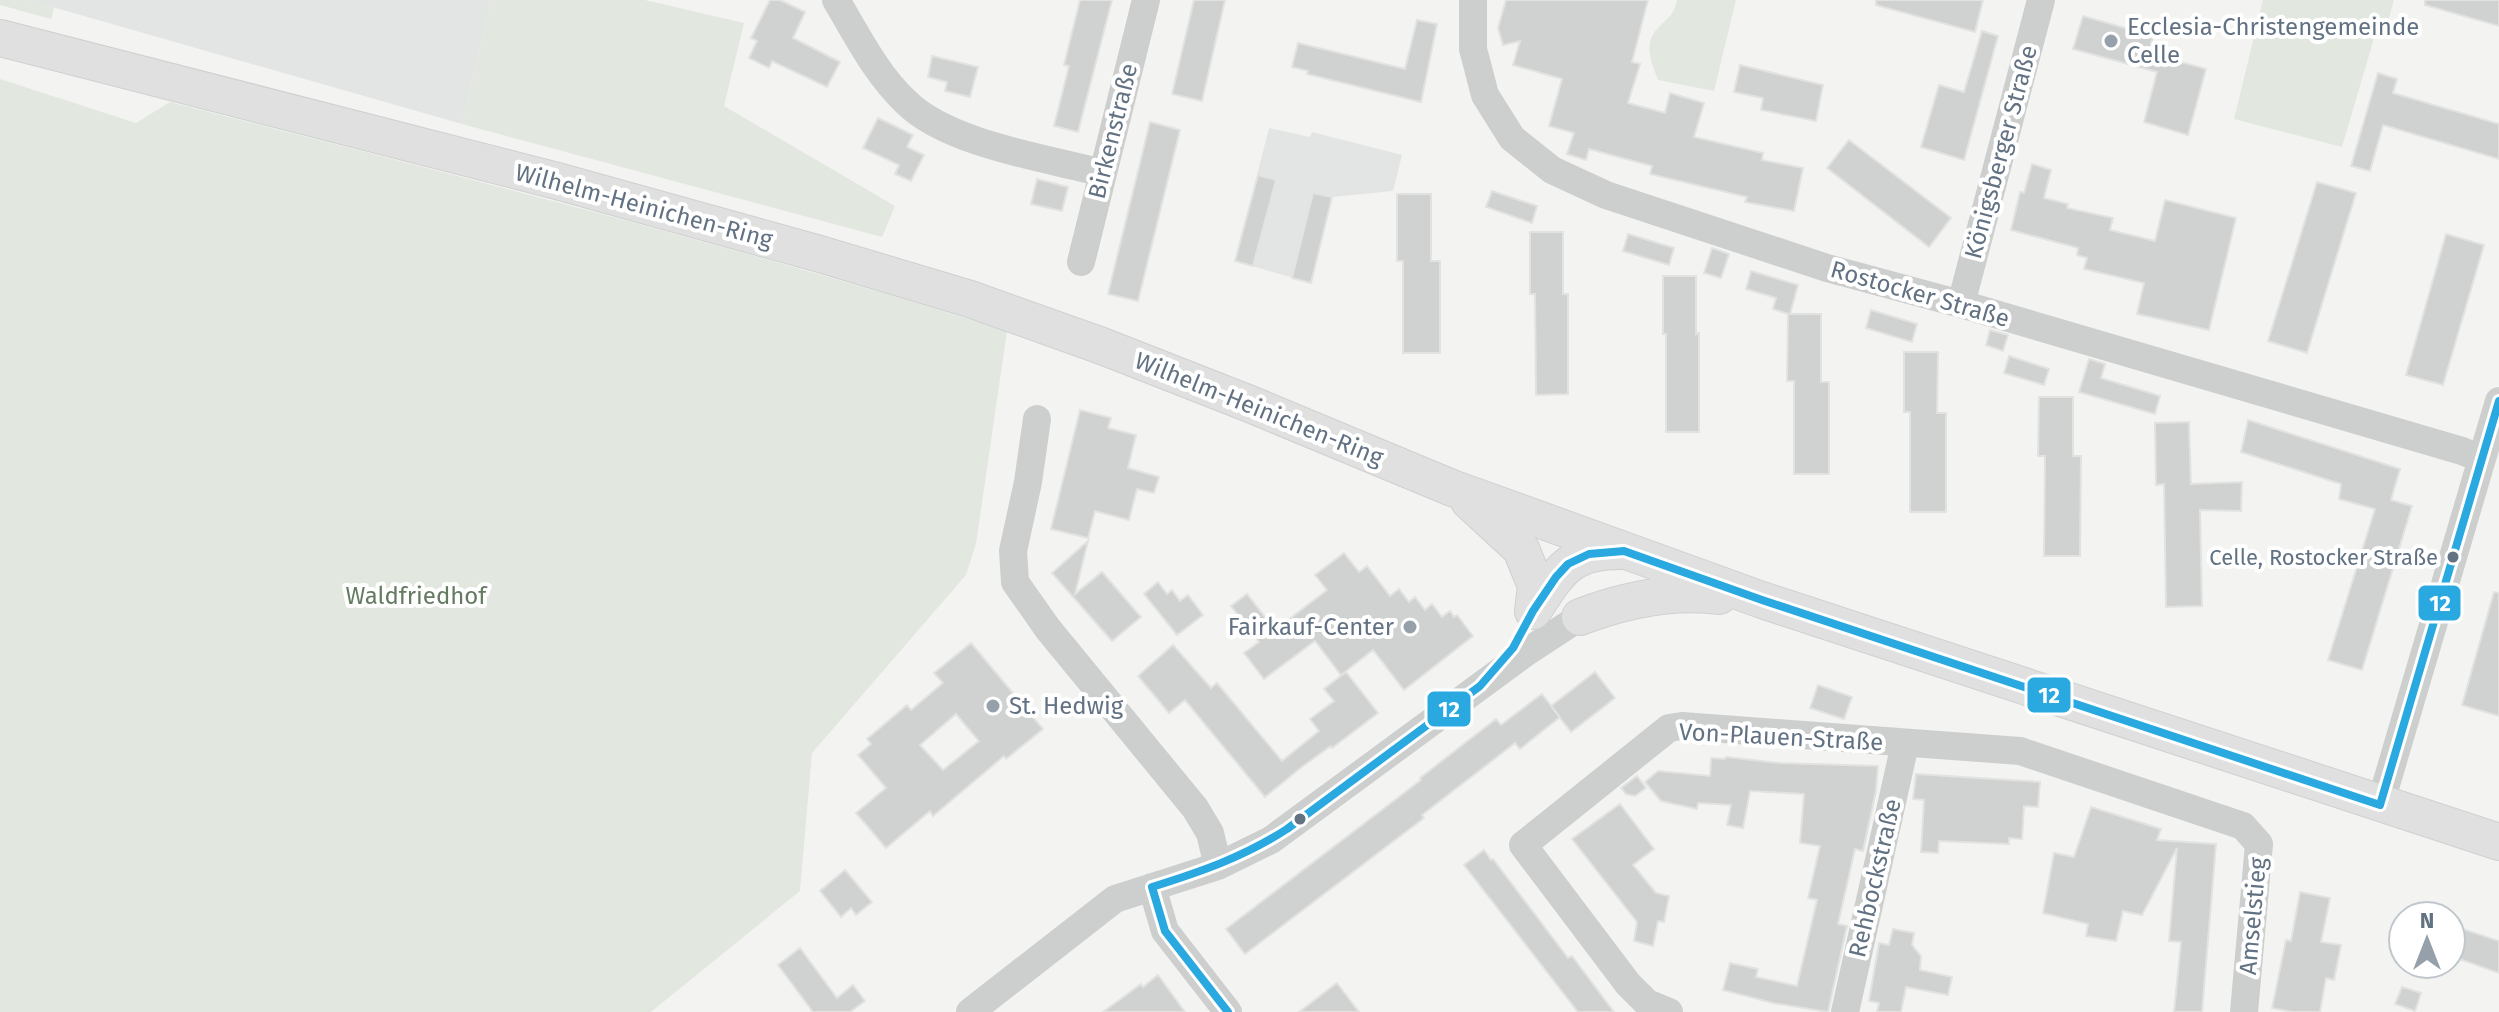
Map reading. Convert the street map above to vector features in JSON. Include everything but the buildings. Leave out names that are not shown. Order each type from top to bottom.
[{"type":"main road","name":"Wilhelm-Heinichen-Ring","points":[[0,38],[557,181],[970,299],[1250,404],[1597,546],[2499,842]]},
{"type":"main road","points":[[1452,488],[1521,549],[1536,586],[1533,611]]},
{"type":"main road","points":[[1533,611],[1568,564],[1597,546]]},
{"type":"main road","points":[[1580,617],[1592,591],[1592,562],[1597,546]]},
{"type":"main road","points":[[1580,617],[1612,605],[1660,595],[1762,600]]},
{"type":"street","points":[[836,0],[875,64],[908,105],[942,126],[974,140],[1103,173]]},
{"type":"street","name":"Birkenstraße","points":[[1081,262],[1146,0]]},
{"type":"street","name":"Rostocker Straße","points":[[1473,0],[1473,49],[1485,95],[1512,138],[1552,170],[1606,195],[1827,268],[1961,304],[2482,459]]},
{"type":"street","name":"Königsberger Straße","points":[[1961,304],[2041,0]]},
{"type":"street","points":[[2380,805],[2499,401]]},
{"type":"street","points":[[1037,419],[1028,482],[1013,551],[1015,582],[1048,629],[1195,808],[1210,833],[1218,866]]},
{"type":"street","points":[[1480,686],[1513,648],[1533,611]]},
{"type":"street","points":[[970,1012],[1115,899],[1218,866],[1271,840],[1480,686],[1580,617]]},
{"type":"street","name":"Von-Plauen-Straße","points":[[1669,1012],[1647,1003],[1628,984],[1523,845],[1669,728],[1682,726],[2020,751],[2243,826]]},
{"type":"street","name":"Rehbockstraße","points":[[1845,1012],[1905,744]]},
{"type":"street","name":"Amselstieg","points":[[2243,826],[2259,844],[2244,1012]]},
{"type":"street","points":[[1152,887],[1165,931],[1228,1012]]},
{"type":"shaded area","points":[[28,0],[491,0],[462,124]]},
{"type":"shaded area","points":[[1269,128],[1310,137],[1312,132],[1402,155],[1393,191],[1332,197],[1311,283],[1235,261]]},
{"type":"green space","points":[[0,0],[28,0],[54,7],[51,19],[0,5]]},
{"type":"green space","points":[[491,0],[645,0],[744,23],[724,106],[895,206],[882,237],[462,124]]},
{"type":"green space","points":[[1677,0],[1736,0],[1714,91],[1658,80],[1650,52],[1651,39],[1671,14]]},
{"type":"green space","points":[[2263,0],[2394,0],[2384,37],[2375,35],[2342,147],[2234,119]]},
{"type":"green space","name":"Waldfriedhof","points":[[0,79],[136,123],[170,102],[695,239],[1007,331],[976,544],[966,575],[812,753],[800,891],[651,1012],[0,1012]]},
{"type":"transit line","name":"12","points":[[2380,805],[2499,401]]},
{"type":"transit line","name":"12","points":[[1152,887],[1221,863],[1287,829],[1480,686],[1513,648],[1533,611],[1568,564],[1589,554],[1624,551],[1762,600],[2380,805]]},
{"type":"transit line","name":"12","points":[[1152,887],[1165,931],[1228,1012]]},
{"type":"place","name":"Ecclesia-Christengemeinde Celle","points":[[2111,41]]},
{"type":"place","name":"Celle, Rostocker Straße","points":[[2453,557]]},
{"type":"place","name":"Fairkauf-Center","points":[[1410,627]]},
{"type":"place","name":"St. Hedwig","points":[[993,706]]}]
